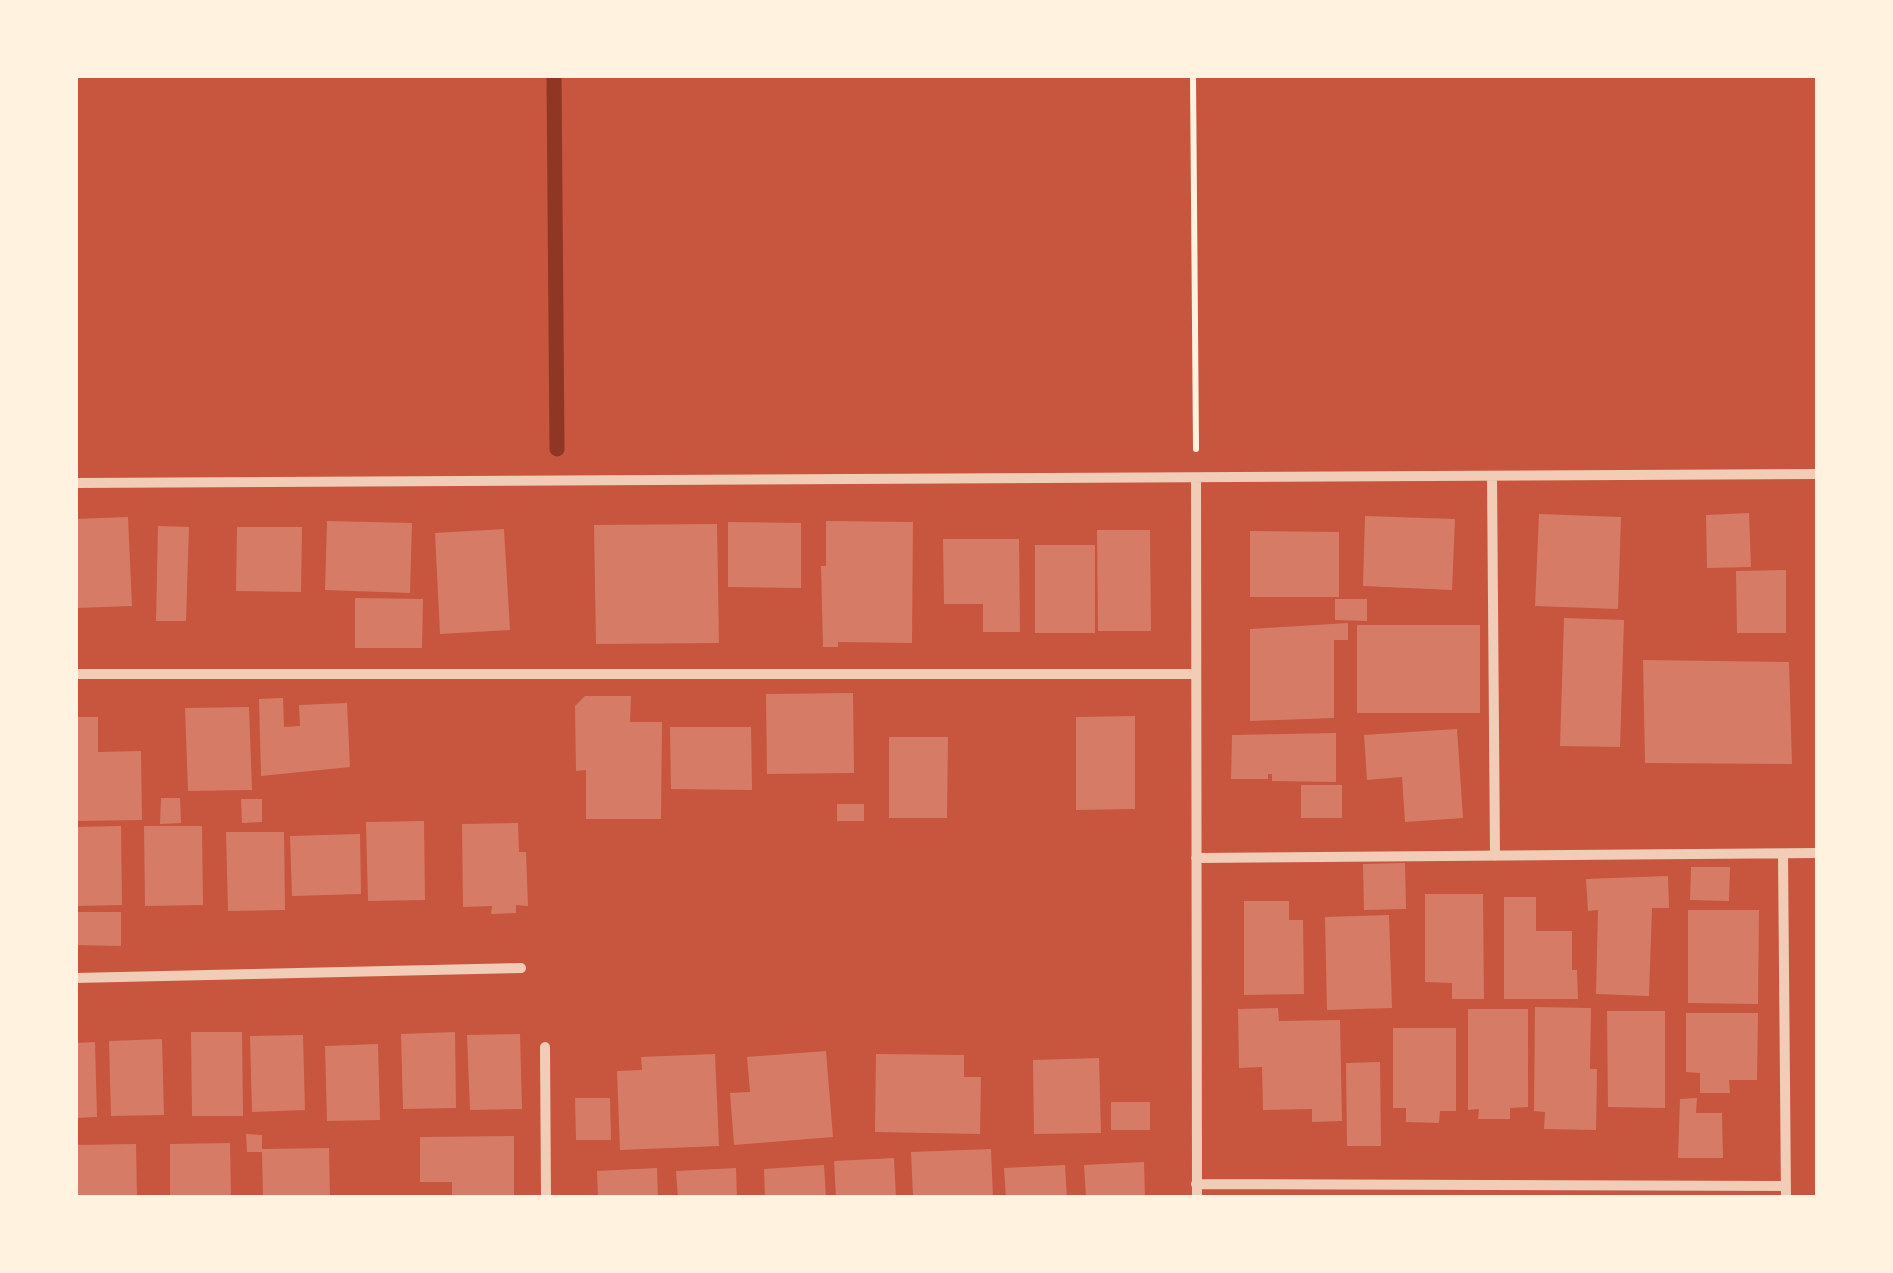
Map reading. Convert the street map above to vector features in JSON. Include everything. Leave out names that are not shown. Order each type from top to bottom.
[{"type":"street","points":[[75,483],[1812,474]]},
{"type":"street","points":[[1492,476],[1495,856]]},
{"type":"street","points":[[1196,478],[1196,1198]]},
{"type":"street","points":[[75,674],[1196,674]]},
{"type":"street","points":[[1196,858],[1818,853]]},
{"type":"street","points":[[1196,1184],[1786,1192],[1783,854]]},
{"type":"street","points":[[75,978],[521,968]]},
{"type":"street","points":[[545,1047],[546,1198]]},
{"type":"path","points":[[1193,75],[1196,478]]},
{"type":"building","points":[[1749,513],[1751,567],[1707,568],[1706,515]]},
{"type":"building","points":[[1539,514],[1621,517],[1618,609],[1535,606]]},
{"type":"building","points":[[1365,516],[1455,519],[1452,590],[1363,586]]},
{"type":"building","points":[[128,517],[132,606],[75,608],[75,519]]},
{"type":"building","points":[[327,521],[412,523],[410,593],[325,590]]},
{"type":"building","points":[[826,521],[913,522],[912,643],[838,642],[838,647],[823,647],[821,566],[826,566]]},
{"type":"building","points":[[728,522],[801,523],[801,588],[728,587]]},
{"type":"building","points":[[717,524],[719,643],[596,644],[594,525]]},
{"type":"building","points":[[158,526],[189,527],[186,621],[156,621]]},
{"type":"building","points":[[237,527],[302,527],[301,592],[236,591]]},
{"type":"building","points":[[504,529],[510,630],[440,634],[435,533]]},
{"type":"building","points":[[1097,530],[1150,530],[1151,631],[1098,631]]},
{"type":"building","points":[[1250,531],[1339,532],[1339,597],[1250,597]]},
{"type":"building","points":[[943,539],[1019,539],[1020,632],[983,632],[983,604],[944,604]]},
{"type":"building","points":[[1035,545],[1095,545],[1095,633],[1035,633]]},
{"type":"building","points":[[1786,570],[1786,633],[1737,633],[1736,571]]},
{"type":"building","points":[[355,598],[423,599],[422,648],[355,648]]},
{"type":"building","points":[[1335,599],[1367,599],[1367,621],[1335,620]]},
{"type":"building","points":[[1564,618],[1624,620],[1620,747],[1560,746]]},
{"type":"building","points":[[1348,623],[1348,640],[1334,640],[1334,718],[1250,721],[1250,629]]},
{"type":"building","points":[[1357,625],[1480,625],[1480,713],[1357,713]]},
{"type":"building","points":[[1643,660],[1789,662],[1792,764],[1645,763]]},
{"type":"building","points":[[853,693],[854,773],[767,774],[766,694]]},
{"type":"building","points":[[585,696],[631,696],[630,722],[662,722],[661,819],[586,819],[586,770],[576,771],[575,706]]},
{"type":"building","points":[[283,698],[284,727],[300,726],[299,705],[347,703],[350,767],[261,776],[259,699]]},
{"type":"building","points":[[249,707],[252,790],[188,791],[185,708]]},
{"type":"building","points":[[1135,716],[1135,809],[1076,810],[1076,717]]},
{"type":"building","points":[[75,717],[98,717],[98,752],[141,751],[142,820],[75,821]]},
{"type":"building","points":[[670,727],[751,727],[752,790],[671,789]]},
{"type":"building","points":[[1457,729],[1463,818],[1405,822],[1402,777],[1367,780],[1364,735]]},
{"type":"building","points":[[1336,733],[1336,782],[1272,781],[1272,774],[1268,774],[1268,779],[1231,779],[1232,735]]},
{"type":"building","points":[[889,737],[948,737],[947,818],[889,818]]},
{"type":"building","points":[[1301,785],[1342,785],[1342,818],[1301,818]]},
{"type":"building","points":[[161,798],[180,798],[181,823],[160,824]]},
{"type":"building","points":[[241,799],[262,799],[262,822],[242,823]]},
{"type":"building","points":[[837,804],[864,804],[864,821],[837,821]]},
{"type":"building","points":[[424,821],[425,900],[368,901],[366,822]]},
{"type":"building","points":[[518,823],[519,852],[526,852],[528,906],[516,905],[516,913],[491,914],[492,906],[463,907],[462,824]]},
{"type":"building","points":[[121,826],[122,905],[75,906],[75,827]]},
{"type":"building","points":[[144,826],[202,826],[203,905],[145,906]]},
{"type":"building","points":[[226,832],[284,832],[285,910],[228,911]]},
{"type":"building","points":[[360,834],[361,894],[292,896],[290,836]]},
{"type":"building","points":[[1405,863],[1406,909],[1364,910],[1363,864]]},
{"type":"building","points":[[1691,867],[1730,867],[1729,901],[1690,900]]},
{"type":"building","points":[[1668,876],[1669,908],[1652,908],[1649,996],[1596,994],[1598,910],[1588,911],[1586,879]]},
{"type":"building","points":[[1425,894],[1483,894],[1484,999],[1452,999],[1452,983],[1425,982]]},
{"type":"building","points":[[1504,897],[1536,897],[1536,931],[1572,931],[1572,970],[1577,970],[1578,999],[1504,999]]},
{"type":"building","points":[[1244,901],[1289,901],[1289,920],[1303,920],[1304,994],[1244,995]]},
{"type":"building","points":[[1688,910],[1759,910],[1758,1004],[1688,1003]]},
{"type":"building","points":[[75,912],[121,912],[121,946],[75,945]]},
{"type":"building","points":[[1389,915],[1392,1008],[1327,1010],[1325,917]]},
{"type":"building","points":[[1535,1007],[1591,1008],[1590,1069],[1597,1069],[1596,1130],[1544,1129],[1545,1112],[1534,1111]]},
{"type":"building","points":[[1278,1008],[1279,1021],[1340,1020],[1342,1121],[1312,1122],[1312,1109],[1263,1110],[1262,1067],[1239,1068],[1238,1009]]},
{"type":"building","points":[[1468,1009],[1528,1009],[1528,1107],[1510,1108],[1510,1119],[1478,1119],[1479,1109],[1468,1110]]},
{"type":"building","points":[[1607,1011],[1665,1011],[1665,1108],[1608,1107]]},
{"type":"building","points":[[1686,1013],[1758,1013],[1757,1080],[1729,1080],[1730,1093],[1700,1093],[1700,1073],[1686,1072]]},
{"type":"building","points":[[1393,1028],[1456,1028],[1456,1111],[1440,1111],[1439,1123],[1406,1122],[1406,1108],[1393,1108]]},
{"type":"building","points":[[191,1032],[242,1032],[243,1116],[192,1116]]},
{"type":"building","points":[[455,1032],[456,1108],[403,1109],[401,1034]]},
{"type":"building","points":[[520,1034],[522,1109],[470,1110],[467,1035]]},
{"type":"building","points":[[303,1035],[305,1110],[252,1112],[250,1036]]},
{"type":"building","points":[[162,1039],[164,1115],[111,1116],[109,1041]]},
{"type":"building","points":[[95,1042],[97,1117],[75,1118],[75,1043]]},
{"type":"building","points":[[378,1044],[380,1120],[327,1121],[325,1046]]},
{"type":"building","points":[[826,1051],[833,1137],[734,1145],[730,1093],[750,1092],[747,1057]]},
{"type":"building","points":[[715,1054],[719,1146],[620,1150],[617,1071],[642,1070],[641,1057]]},
{"type":"building","points":[[876,1054],[964,1055],[964,1077],[981,1077],[980,1134],[875,1132]]},
{"type":"building","points":[[1099,1058],[1101,1133],[1034,1134],[1033,1060]]},
{"type":"building","points":[[1380,1062],[1381,1146],[1347,1146],[1346,1063]]},
{"type":"building","points":[[575,1098],[610,1098],[611,1140],[576,1140]]},
{"type":"building","points":[[1697,1098],[1696,1113],[1722,1113],[1723,1158],[1678,1158],[1680,1099]]},
{"type":"building","points":[[1111,1102],[1150,1102],[1150,1130],[1111,1130]]},
{"type":"building","points":[[246,1134],[262,1135],[262,1149],[329,1148],[330,1198],[263,1198],[262,1152],[247,1152]]},
{"type":"building","points":[[514,1136],[514,1198],[452,1198],[452,1182],[420,1182],[420,1137]]},
{"type":"building","points":[[230,1143],[231,1198],[170,1198],[170,1144]]},
{"type":"building","points":[[136,1144],[137,1198],[75,1198],[75,1145]]},
{"type":"building","points":[[991,1149],[993,1198],[913,1195],[911,1152]]},
{"type":"building","points":[[894,1158],[896,1198],[836,1198],[834,1161]]},
{"type":"building","points":[[1144,1162],[1145,1198],[1086,1198],[1084,1165]]},
{"type":"building","points":[[824,1165],[826,1198],[765,1198],[764,1169]]},
{"type":"building","points":[[1065,1165],[1067,1198],[1006,1198],[1004,1168]]},
{"type":"building","points":[[657,1168],[658,1198],[598,1198],[597,1171]]},
{"type":"building","points":[[736,1168],[737,1198],[678,1198],[676,1171]]},
{"type":"waterway","points":[[554,75],[557,449]]}]
